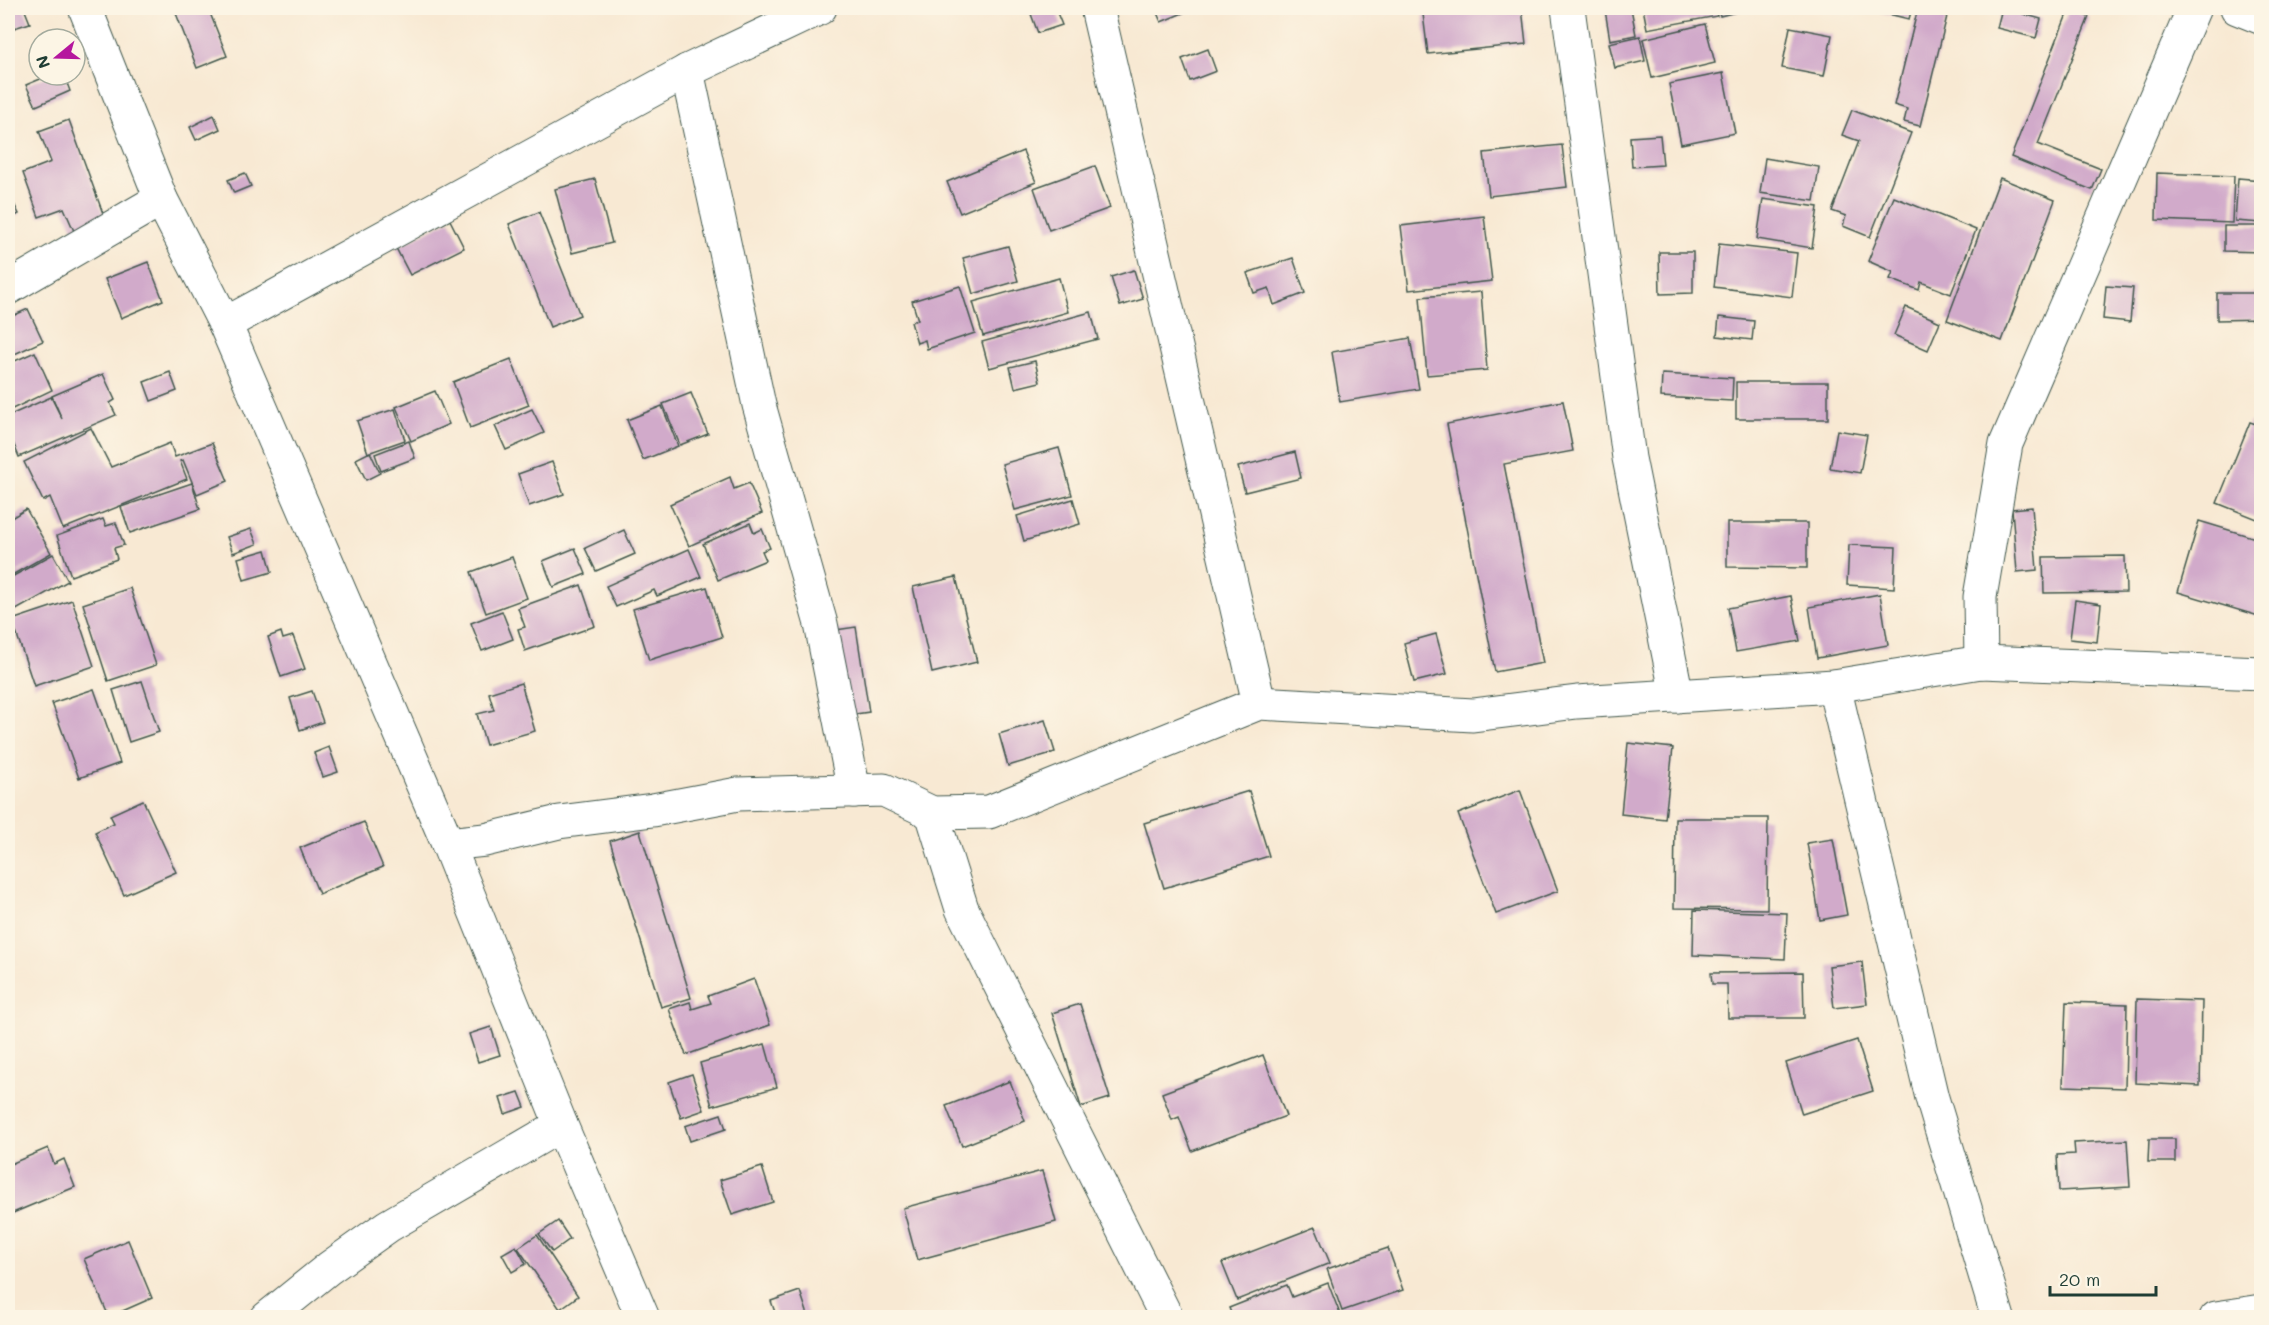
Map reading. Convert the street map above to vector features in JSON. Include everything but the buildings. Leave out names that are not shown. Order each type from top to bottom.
[{"type":"street","points":[[84,8],[161,199],[225,324],[448,844],[561,1125],[643,1317]]},
{"type":"street","points":[[225,324],[687,71],[820,8]]},
{"type":"street","points":[[1097,8],[1259,703]]},
{"type":"street","points":[[1568,8],[1629,458],[1677,696]]},
{"type":"street","points":[[1981,662],[1980,597],[2006,444],[2194,8]]},
{"type":"street","points":[[2237,8],[2262,18]]},
{"type":"street","points":[[687,71],[759,405],[821,624],[854,791]]},
{"type":"street","points":[[8,288],[161,199]]},
{"type":"street","points":[[448,844],[485,840],[560,822],[653,810],[738,794],[884,790],[932,813],[989,812],[1259,703],[1473,715],[1577,702],[1834,686],[1981,662],[2262,673]]},
{"type":"street","points":[[1834,686],[1932,1098],[1998,1317]]},
{"type":"street","points":[[932,813],[962,909],[1167,1317]]},
{"type":"street","points":[[267,1317],[329,1268],[388,1226],[561,1125]]},
{"type":"street","points":[[2216,1317],[2262,1311]]}]
